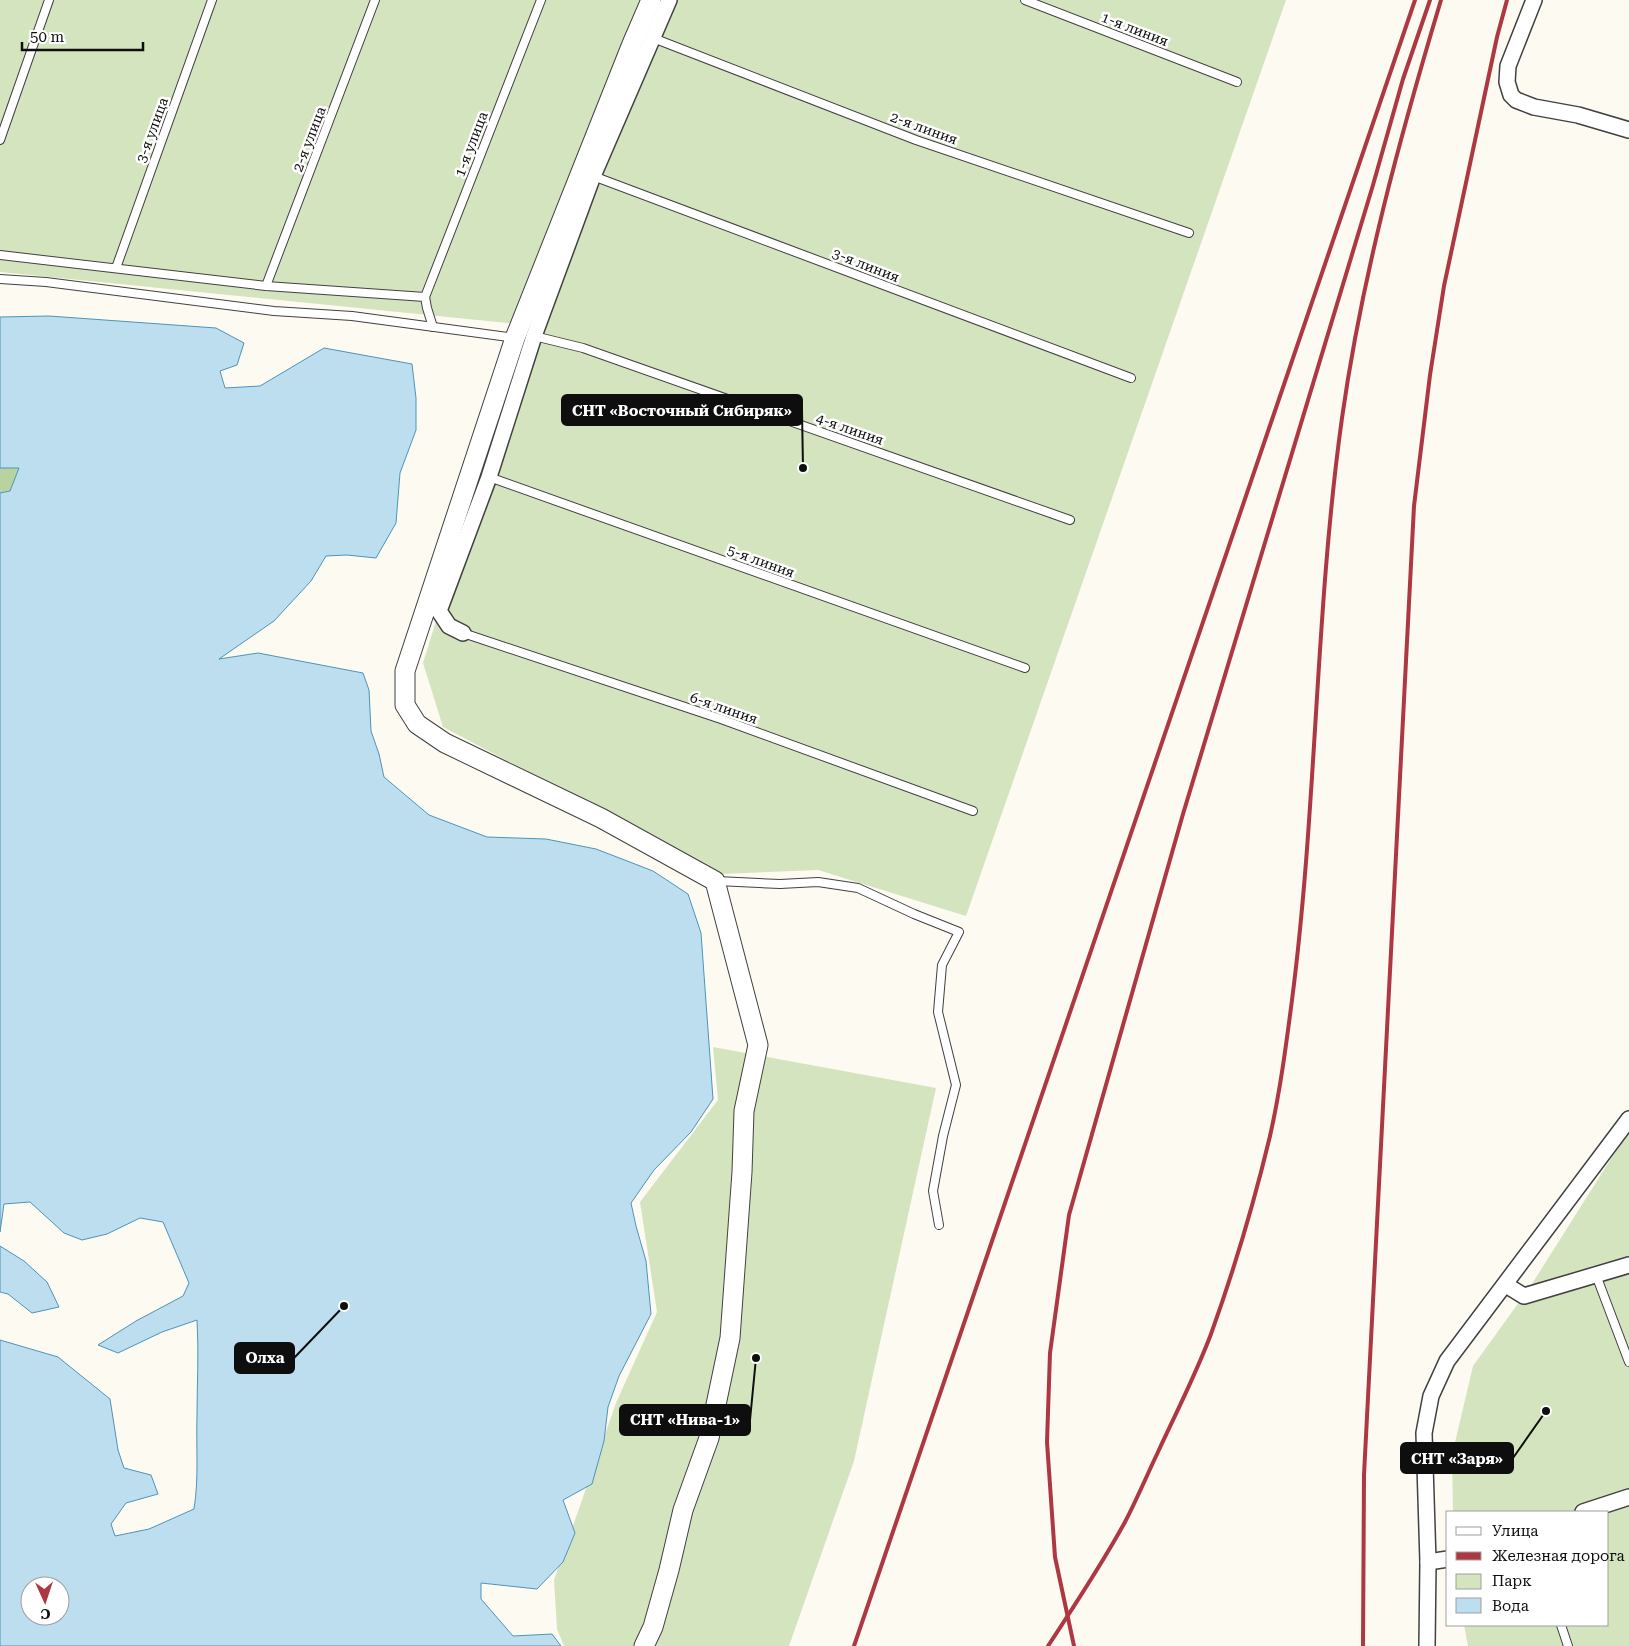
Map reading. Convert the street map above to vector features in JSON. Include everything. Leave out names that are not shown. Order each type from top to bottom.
[{"type":"street","points":[[644,1646],[653,1627],[670,1570],[683,1510],[709,1438],[730,1338],[742,1172],[744,1110],[758,1045],[715,881],[601,818],[445,743],[417,724],[405,705],[406,671],[515,338],[632,44],[652,0]]},
{"type":"street","points":[[463,634],[449,626],[438,612],[489,477],[534,336],[593,176],[670,0]]},
{"type":"street","points":[[1534,0],[1508,66],[1507,82],[1511,95],[1516,100],[1534,107],[1578,116],[1629,130]]},
{"type":"street","points":[[1427,1646],[1428,1562],[1424,1433],[1431,1396],[1447,1361],[1629,1119]]},
{"type":"street","points":[[1506,1285],[1524,1296],[1629,1266]]},
{"type":"street","points":[[1586,1511],[1629,1497]]},
{"type":"street","points":[[1428,1562],[1446,1559]]},
{"type":"lane","points":[[0,140],[49,0]]},
{"type":"lane","name":"3-я улица","points":[[116,268],[212,0]]},
{"type":"lane","name":"2-я улица","points":[[266,286],[375,0]]},
{"type":"lane","name":"1-я улица","points":[[425,297],[541,0]]},
{"type":"lane","name":"1-я линия","points":[[1025,0],[1237,82]]},
{"type":"lane","name":"2-я линия","points":[[653,38],[916,140],[1189,233]]},
{"type":"lane","name":"3-я линия","points":[[593,176],[1131,378]]},
{"type":"lane","points":[[0,255],[266,286],[425,297],[433,327]]},
{"type":"lane","points":[[0,279],[46,282],[274,311],[352,316],[515,338]]},
{"type":"lane","name":"4-я линия","points":[[534,336],[583,348],[1070,520]]},
{"type":"lane","name":"5-я линия","points":[[489,477],[1025,668]]},
{"type":"lane","name":"6-я линия","points":[[463,634],[721,719],[973,811]]},
{"type":"lane","points":[[715,881],[780,884],[818,882],[858,888],[959,932],[942,965],[938,1012],[956,1085],[933,1191],[939,1224]]},
{"type":"lane","points":[[1596,1275],[1629,1362]]},
{"type":"lane","points":[[1561,1626],[1568,1646]]},
{"type":"green space","points":[[0,0],[1286,0],[966,916],[818,870],[722,874],[443,727],[423,663],[528,325],[0,272]]},
{"type":"green space","points":[[20,467],[10,491],[0,493],[0,468]]},
{"type":"green space","points":[[713,1047],[936,1088],[854,1461],[789,1646],[564,1646],[557,1629],[554,1580],[616,1403],[657,1312],[640,1202],[718,1100]]},
{"type":"green space","points":[[1629,1130],[1629,1646],[1468,1646],[1464,1626],[1609,1626],[1609,1511],[1453,1511],[1452,1455],[1473,1366],[1530,1287]]},
{"type":"water","points":[[49,316],[216,328],[244,343],[237,365],[220,371],[225,388],[260,386],[324,348],[412,364],[416,398],[416,430],[400,473],[396,523],[376,558],[347,555],[326,556],[311,581],[274,621],[219,659],[258,653],[363,673],[369,690],[371,731],[384,777],[429,815],[487,837],[546,839],[596,849],[653,871],[688,894],[701,933],[713,1099],[691,1132],[654,1170],[631,1203],[646,1261],[651,1314],[619,1376],[608,1407],[604,1441],[592,1484],[563,1500],[575,1533],[563,1562],[537,1589],[481,1583],[481,1599],[513,1636],[552,1634],[561,1646],[0,1646],[0,1340],[58,1357],[110,1399],[118,1450],[124,1468],[151,1475],[158,1494],[126,1503],[111,1524],[115,1536],[149,1529],[194,1509],[197,1474],[198,1356],[197,1320],[162,1332],[118,1353],[98,1345],[136,1321],[183,1296],[189,1283],[163,1222],[140,1218],[107,1234],[82,1240],[64,1233],[30,1202],[4,1204],[0,1232],[0,493],[10,491],[19,468],[0,468],[0,317]]},
{"type":"water","points":[[0,1246],[24,1261],[47,1282],[59,1307],[32,1313],[8,1294],[0,1292]]},
{"type":"railway","points":[[854,1646],[1415,0]]},
{"type":"railway","points":[[1074,1646],[1055,1557],[1047,1442],[1050,1353],[1069,1215],[1183,814],[1373,185],[1403,79],[1430,0]]},
{"type":"railway","points":[[1048,1646],[1098,1569],[1125,1522],[1199,1364],[1236,1261],[1270,1136],[1285,1052],[1300,927],[1307,855],[1326,563],[1342,418],[1350,365],[1371,259],[1411,103],[1441,0]]},
{"type":"railway","points":[[1363,1646],[1364,1475],[1414,506],[1430,375],[1444,286],[1497,37],[1507,0]]},
{"type":"place","name":"СНТ «Восточный Сибиряк»","points":[[803,468]]},
{"type":"place","name":"Олха","points":[[344,1306]]},
{"type":"place","name":"СНТ «Нива-1»","points":[[756,1358]]},
{"type":"place","name":"СНТ «Заря»","points":[[1546,1411]]}]
